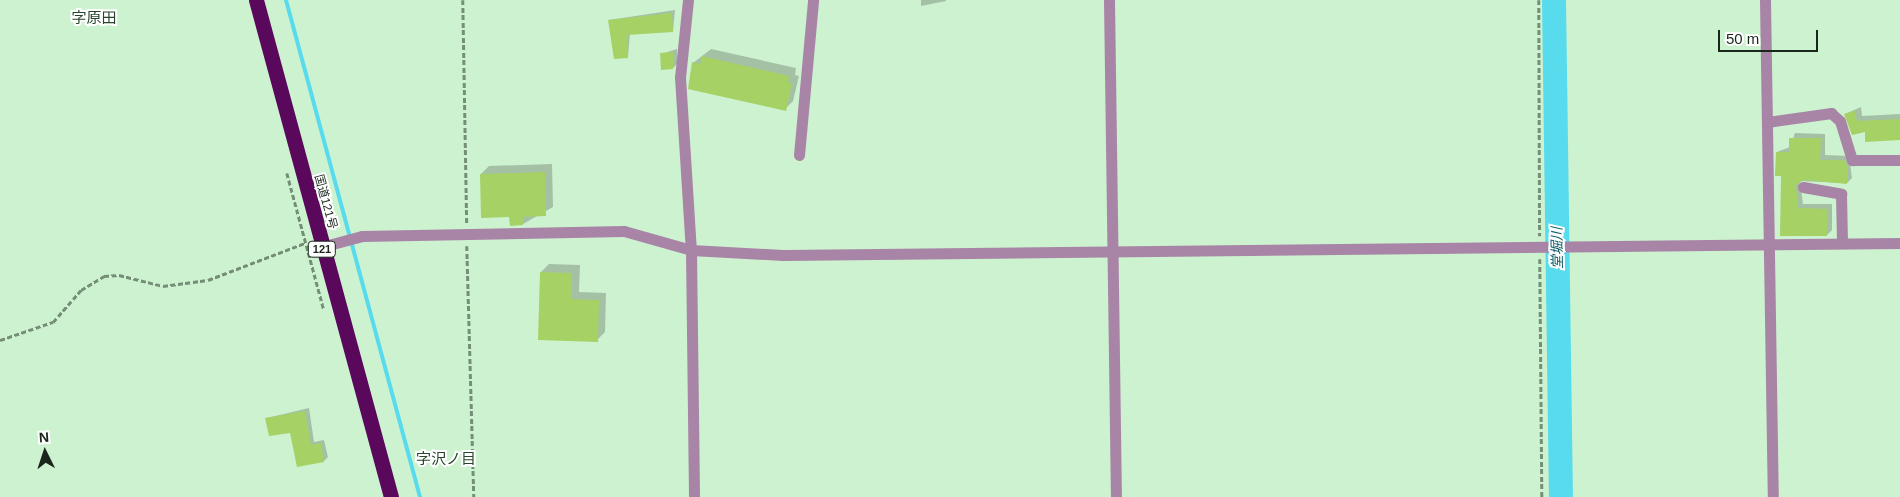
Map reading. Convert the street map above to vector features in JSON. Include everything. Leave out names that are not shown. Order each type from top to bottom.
[{"type":"highway","name":"国道121号","points":[[256,0],[390,497]]},
{"type":"street","points":[[688,0],[680,77],[691,250],[694,497]]},
{"type":"street","points":[[799,155],[813,0]]},
{"type":"street","points":[[1109,0],[1116,497]]},
{"type":"street","points":[[1765,0],[1773,497]]},
{"type":"street","points":[[1767,122],[1830,113],[1840,121],[1852,160],[1900,160]]},
{"type":"street","points":[[1803,187],[1841,194],[1842,243]]},
{"type":"street","points":[[320,243],[362,236],[624,231],[691,250],[783,255],[1900,243]]},
{"type":"path","points":[[463,0],[474,497]]},
{"type":"path","points":[[0,340],[53,322],[81,290],[104,276],[118,275],[163,286],[208,280],[320,243]]},
{"type":"building","points":[[672,13],[673,32],[627,35],[628,58],[614,59],[608,20]]},
{"type":"building","points":[[674,52],[673,69],[661,70],[660,53]]},
{"type":"building","points":[[702,56],[789,76],[788,82],[792,83],[786,111],[688,89],[692,62],[700,64]]},
{"type":"building","points":[[1855,111],[1857,121],[1900,119],[1900,140],[1865,142],[1865,132],[1852,135],[1844,114]]},
{"type":"building","points":[[1789,138],[1821,138],[1820,160],[1844,160],[1848,166],[1847,184],[1804,180],[1796,185],[1798,208],[1828,209],[1827,236],[1780,236],[1781,176],[1775,176],[1776,152],[1789,152]]},
{"type":"building","points":[[545,172],[546,216],[523,217],[523,225],[510,226],[509,217],[481,218],[480,174]]},
{"type":"building","points":[[540,272],[572,273],[572,299],[599,300],[598,342],[538,340]]},
{"type":"building","points":[[305,411],[311,445],[321,443],[324,462],[297,467],[290,433],[269,436],[265,418]]},
{"type":"waterway","points":[[286,0],[420,497]]},
{"type":"waterway","name":"堂堀川","points":[[1554,0],[1561,497]]},
{"type":"district","name":"字原田","points":[[94,18]]},
{"type":"district","name":"字沢ノ目","points":[[446,459]]}]
